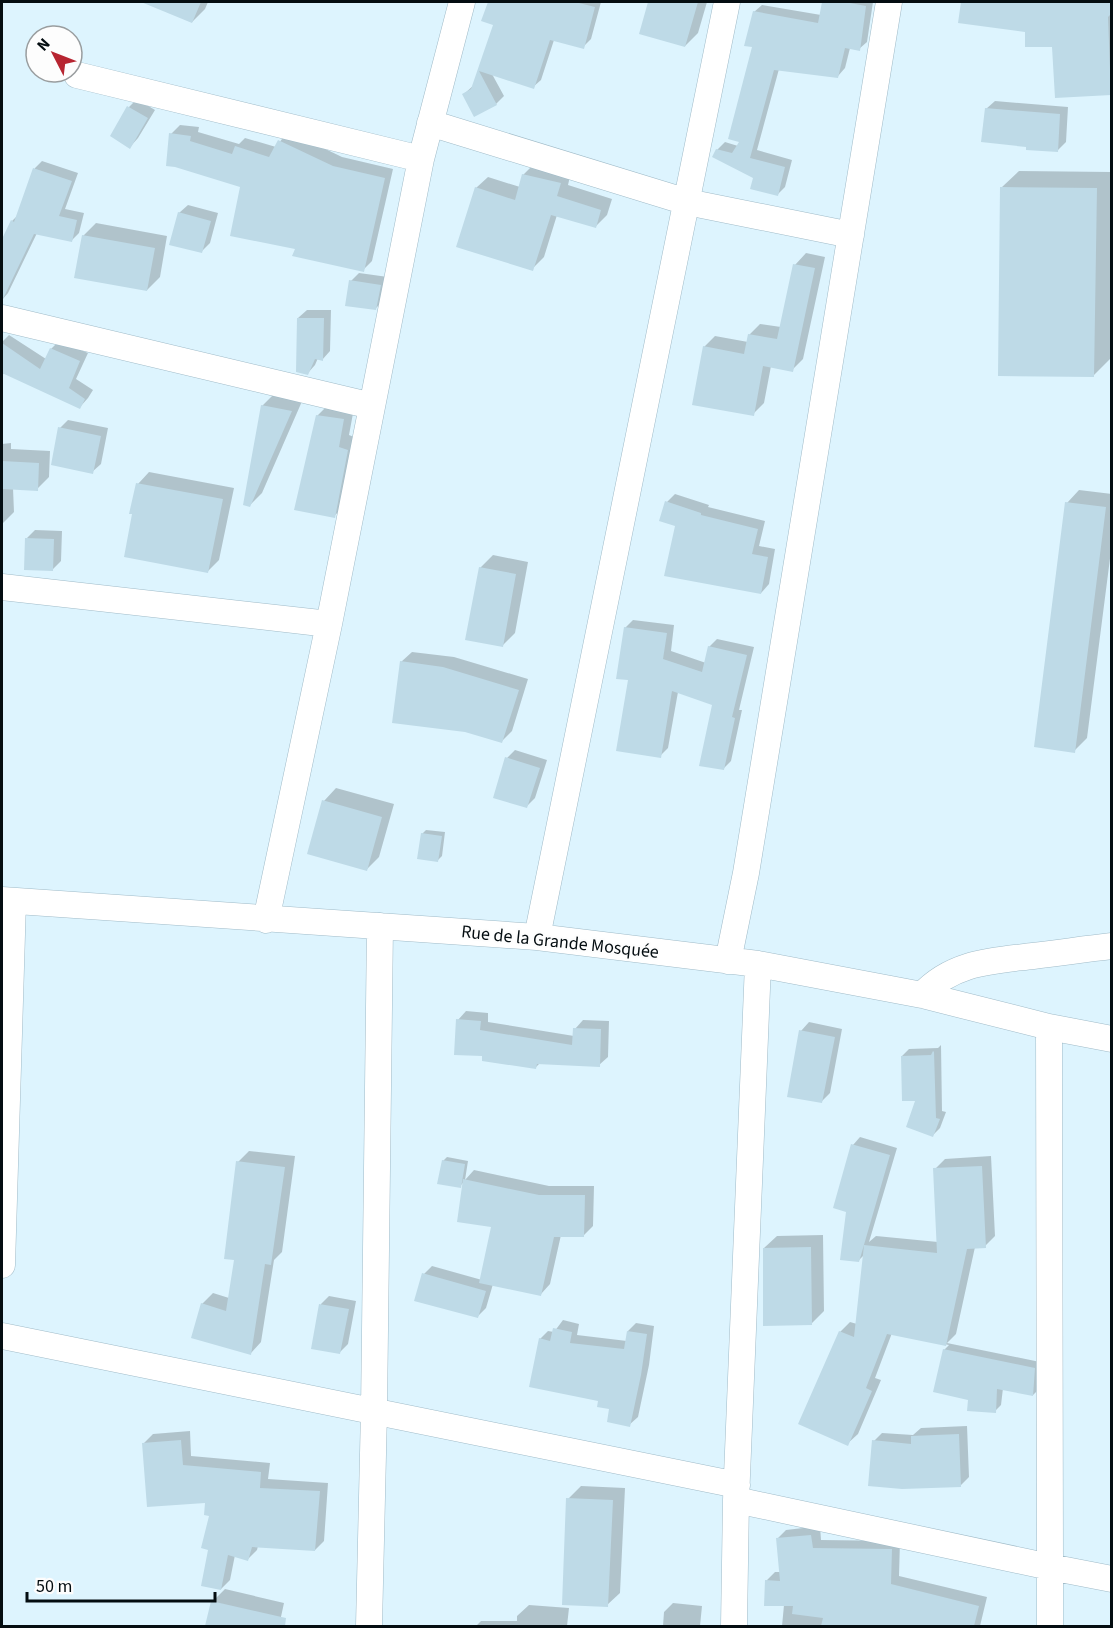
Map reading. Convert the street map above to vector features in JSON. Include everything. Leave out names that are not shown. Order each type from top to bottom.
[{"type":"street","points":[[266,920],[329,624],[421,159],[462,2]]},
{"type":"street","points":[[537,937],[727,2]]},
{"type":"street","points":[[728,961],[746,873],[889,2]]},
{"type":"street","points":[[84,77],[421,159]]},
{"type":"street","points":[[430,123],[687,202],[850,235]]},
{"type":"street","points":[[2,318],[372,406]]},
{"type":"street","points":[[2,587],[329,624]]},
{"type":"street","points":[[2,1264],[7,901]]},
{"type":"street","name":"Rue de la Grande Mosquée","points":[[7,901],[537,937],[758,964],[922,995],[1049,1027],[1112,1040]]},
{"type":"street","points":[[369,1626],[380,926]]},
{"type":"street","points":[[922,995],[934,983],[949,974],[975,964],[1112,946]]},
{"type":"street","points":[[734,1626],[736,1492],[758,964]]},
{"type":"street","points":[[1049,1027],[1050,1626]]},
{"type":"street","points":[[2,1336],[374,1411],[736,1492],[1050,1567],[1112,1579]]},
{"type":"building","points":[[141,2],[201,2],[192,23]]},
{"type":"building","points":[[488,2],[575,2],[595,7],[584,49],[550,40],[534,89],[479,71],[497,105],[474,117],[462,94],[471,89],[493,25],[481,21]]},
{"type":"building","points":[[648,2],[698,2],[685,47],[639,34]]},
{"type":"building","points":[[822,2],[850,2],[866,6],[860,51],[845,48],[838,78],[774,70],[750,158],[785,167],[778,196],[750,189],[753,178],[712,157],[716,149],[732,153],[739,142],[728,139],[752,47],[744,46],[753,11],[818,23]]},
{"type":"building","points":[[961,2],[1112,2],[1112,13],[1108,17],[1111,95],[1055,98],[1052,47],[1025,47],[1025,32],[958,23]]},
{"type":"building","points":[[127,106],[148,118],[130,149],[110,136]]},
{"type":"building","points":[[985,108],[1060,114],[1058,152],[1026,150],[1026,147],[981,142]]},
{"type":"building","points":[[169,133],[191,136],[190,141],[232,154],[235,146],[269,157],[278,140],[333,166],[385,178],[364,272],[292,256],[295,249],[230,236],[240,187],[166,166]]},
{"type":"building","points":[[33,168],[72,181],[59,216],[77,220],[72,242],[34,234],[2,301],[2,239],[11,220],[14,222]]},
{"type":"building","points":[[522,174],[561,183],[557,196],[601,210],[596,228],[551,215],[533,271],[456,247],[475,187],[515,200]]},
{"type":"building","points":[[1000,187],[1097,188],[1094,377],[998,376]]},
{"type":"building","points":[[178,212],[211,221],[202,253],[169,245]]},
{"type":"building","points":[[82,235],[155,248],[147,291],[74,278]]},
{"type":"building","points":[[793,264],[815,268],[793,372],[763,366],[754,416],[692,405],[703,346],[744,354],[748,334],[777,339]]},
{"type":"building","points":[[349,280],[381,285],[376,310],[345,306]]},
{"type":"building","points":[[297,318],[324,318],[323,361],[315,359],[308,375],[296,372]]},
{"type":"building","points":[[2,343],[40,369],[50,348],[80,361],[69,388],[85,399],[80,409],[2,373]]},
{"type":"building","points":[[261,405],[292,411],[250,507],[243,505]]},
{"type":"building","points":[[316,415],[344,419],[339,447],[348,450],[335,518],[294,510]]},
{"type":"building","points":[[58,427],[101,436],[93,474],[51,465]]},
{"type":"building","points":[[2,461],[39,463],[38,491],[2,489]]},
{"type":"building","points":[[136,483],[223,499],[208,573],[124,557],[132,514],[129,514]]},
{"type":"building","points":[[665,501],[701,513],[701,515],[758,529],[752,554],[768,557],[761,594],[664,576],[675,526],[659,521]]},
{"type":"building","points":[[1065,502],[1106,507],[1075,753],[1034,747]]},
{"type":"building","points":[[25,538],[54,539],[53,571],[24,570]]},
{"type":"building","points":[[479,567],[516,574],[503,647],[465,640]]},
{"type":"building","points":[[624,627],[667,633],[663,659],[702,672],[708,646],[747,655],[732,717],[735,718],[724,770],[699,766],[712,705],[672,691],[661,758],[616,751],[628,680],[616,679]]},
{"type":"building","points":[[400,661],[443,667],[519,690],[502,743],[465,732],[392,723]]},
{"type":"building","points":[[505,757],[540,768],[527,808],[493,798]]},
{"type":"building","points":[[322,800],[382,817],[367,871],[307,854]]},
{"type":"building","points":[[421,833],[442,836],[438,862],[417,859]]},
{"type":"building","points":[[456,1019],[481,1021],[480,1030],[572,1045],[573,1028],[601,1029],[600,1067],[537,1064],[536,1069],[482,1061],[482,1056],[454,1055]]},
{"type":"building","points":[[799,1030],[835,1037],[822,1103],[787,1097]]},
{"type":"building","points":[[933,1051],[936,1118],[940,1119],[933,1137],[906,1127],[915,1101],[902,1101],[901,1056],[931,1055]]},
{"type":"building","points":[[851,1144],[890,1155],[859,1262],[840,1260],[846,1212],[833,1208]]},
{"type":"building","points":[[442,1160],[465,1164],[461,1188],[437,1184]]},
{"type":"building","points":[[236,1161],[285,1167],[271,1265],[265,1264],[251,1355],[191,1338],[201,1303],[226,1311],[234,1260],[224,1259]]},
{"type":"building","points":[[982,1166],[986,1248],[967,1249],[946,1346],[887,1334],[866,1388],[872,1391],[848,1446],[798,1424],[839,1331],[854,1337],[864,1245],[937,1253],[933,1168]]},
{"type":"building","points":[[463,1179],[539,1195],[585,1195],[584,1237],[554,1237],[541,1296],[479,1283],[491,1227],[457,1222]]},
{"type":"building","points":[[811,1247],[812,1325],[763,1326],[763,1248]]},
{"type":"building","points":[[422,1273],[486,1291],[478,1318],[414,1301]]},
{"type":"building","points":[[319,1304],[349,1309],[340,1354],[311,1349]]},
{"type":"building","points":[[553,1328],[572,1332],[570,1343],[624,1349],[627,1331],[647,1334],[630,1427],[607,1422],[609,1409],[597,1407],[598,1401],[529,1387],[539,1338],[550,1341]]},
{"type":"building","points":[[943,1349],[1035,1368],[1033,1396],[997,1389],[996,1413],[967,1411],[968,1400],[933,1392]]},
{"type":"building","points":[[959,1434],[961,1487],[902,1489],[868,1486],[872,1440],[911,1444],[911,1436]]},
{"type":"building","points":[[181,1440],[183,1465],[261,1472],[260,1488],[320,1491],[315,1551],[252,1547],[248,1561],[228,1555],[221,1590],[201,1586],[208,1550],[201,1548],[209,1516],[204,1515],[205,1503],[147,1507],[142,1443]]},
{"type":"building","points":[[566,1498],[613,1500],[608,1607],[562,1605]]},
{"type":"building","points":[[811,1535],[813,1548],[892,1549],[891,1584],[979,1606],[974,1626],[821,1626],[823,1618],[792,1614],[793,1606],[764,1606],[765,1580],[780,1581],[776,1538]]},
{"type":"building","points":[[211,1601],[286,1618],[285,1626],[205,1626]]}]
